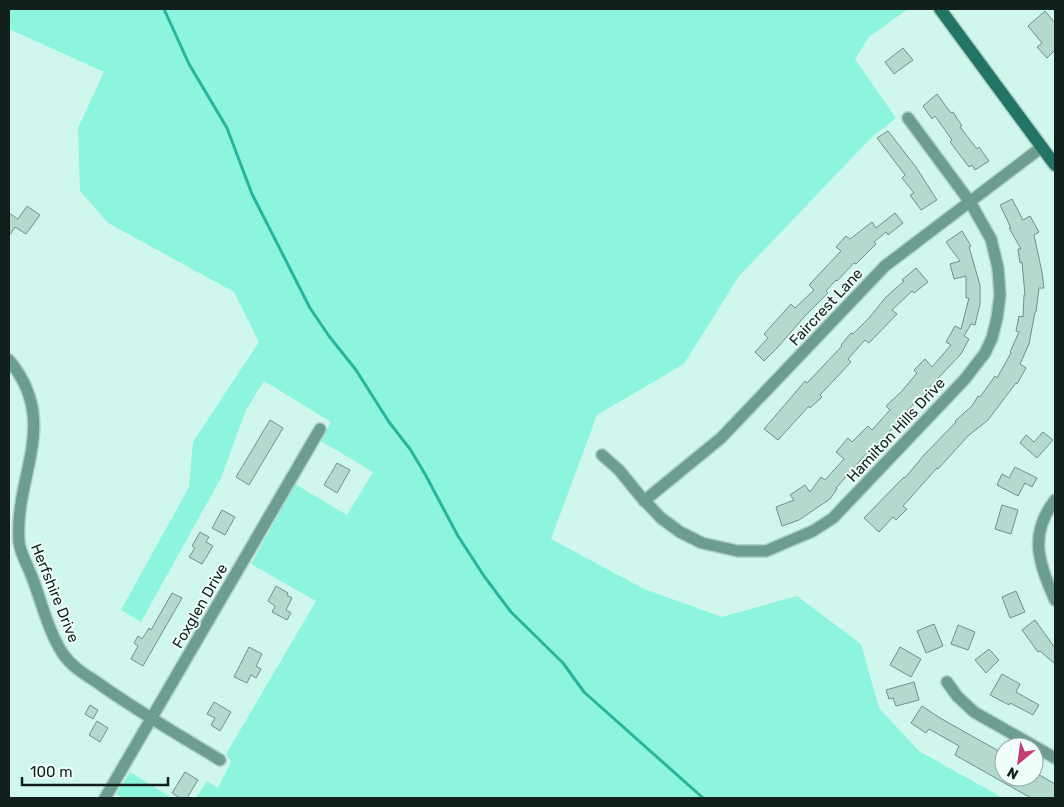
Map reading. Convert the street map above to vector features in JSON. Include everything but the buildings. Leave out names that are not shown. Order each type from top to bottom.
[{"type":"main road","points":[[940,9],[1055,165]]},
{"type":"street","name":"Hamilton Hills Drive","points":[[602,455],[619,470],[644,501],[661,518],[680,532],[702,543],[738,551],[766,551],[806,535],[833,518],[965,379],[985,353],[992,338],[1000,295],[998,268],[991,239],[970,202],[908,118]]},
{"type":"street","name":"Faircrest Lane","points":[[644,501],[721,438],[885,266],[1042,147]]},
{"type":"street","name":"Herfshire Drive","points":[[9,360],[18,372],[29,394],[34,424],[32,452],[20,511],[19,544],[33,578],[50,630],[64,655],[76,668],[116,696],[220,760]]},
{"type":"street","name":"Foxglen Drive","points":[[105,798],[320,429]]},
{"type":"street","points":[[1055,500],[1046,513],[1038,533],[1039,558],[1055,600]]},
{"type":"street","points":[[947,682],[957,696],[974,712],[1055,758]]},
{"type":"green space","points":[[9,9],[908,9],[869,37],[855,59],[896,118],[872,137],[739,276],[684,364],[597,415],[551,539],[644,589],[722,617],[797,596],[861,644],[879,708],[919,751],[1003,798],[196,798],[207,781],[218,788],[231,762],[226,754],[316,601],[251,564],[295,484],[347,515],[373,472],[321,441],[331,422],[264,381],[246,410],[221,478],[141,622],[121,610],[189,487],[193,442],[259,342],[234,292],[108,223],[80,191],[78,128],[104,72],[9,29]]},
{"type":"green space","points":[[130,772],[172,798],[123,798],[116,794]]},
{"type":"waterway","points":[[164,9],[189,64],[227,128],[252,194],[310,308],[356,370],[389,422],[410,449],[458,536],[484,576],[511,612],[563,663],[584,692],[703,798]]}]
